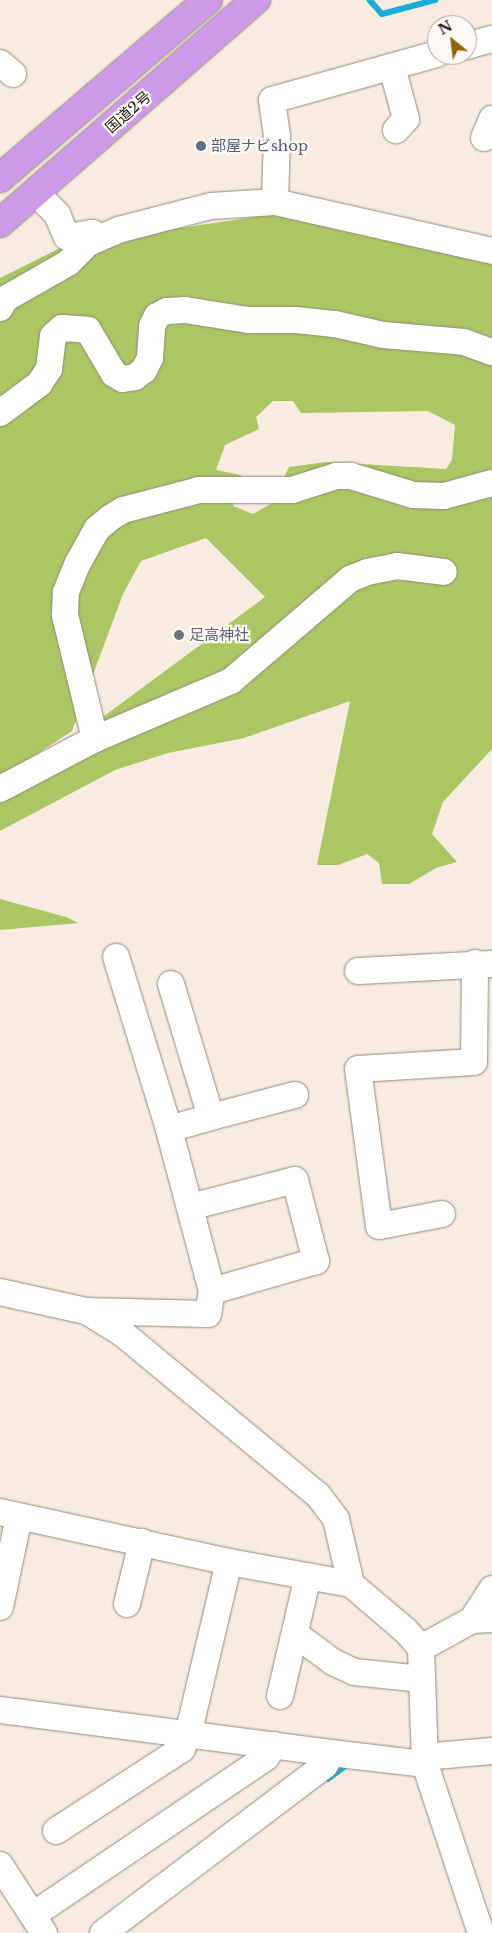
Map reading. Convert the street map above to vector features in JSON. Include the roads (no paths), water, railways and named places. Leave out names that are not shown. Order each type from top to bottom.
[{"type":"highway","points":[[130,68],[199,0]]},
{"type":"highway","points":[[0,178],[208,0]]},
{"type":"highway","name":"国道2号","points":[[0,223],[256,0]]},
{"type":"street","points":[[477,43],[492,39]]},
{"type":"street","points":[[275,202],[277,136],[272,100],[427,57]]},
{"type":"street","points":[[392,67],[406,119],[396,130]]},
{"type":"street","points":[[36,193],[57,214],[67,237],[93,233],[99,238]]},
{"type":"street","points":[[0,308],[5,299],[68,263],[88,244],[99,238],[118,230],[211,206],[275,202],[492,251]]},
{"type":"street","points":[[0,413],[39,384],[49,369],[53,336],[62,328],[88,330],[114,374],[123,379],[135,377],[144,370],[150,358],[152,326],[157,316],[167,311],[185,310],[248,320],[296,320],[335,324],[383,335],[464,342],[492,352]]},
{"type":"street","points":[[95,739],[65,615],[66,592],[92,538],[110,518],[123,510],[199,490],[292,490],[336,476],[351,476],[413,495],[436,496],[492,483]]},
{"type":"street","points":[[0,790],[95,739],[231,682],[247,671],[350,579],[397,566],[444,572]]},
{"type":"street","points":[[0,1292],[86,1311],[208,1314],[212,1291],[169,1129],[116,958]]},
{"type":"street","points":[[358,971],[484,964],[474,1062],[358,1069],[379,1226],[442,1214]]},
{"type":"street","points":[[171,984],[211,1117]]},
{"type":"street","points":[[169,1129],[295,1095]]},
{"type":"street","points":[[190,1207],[295,1180],[316,1262],[212,1291]]},
{"type":"street","points":[[86,1311],[122,1333],[318,1495],[336,1519],[351,1584]]},
{"type":"street","points":[[0,1607],[10,1514],[229,1562],[351,1584],[421,1648],[425,1760],[481,1933]]},
{"type":"street","points":[[127,1604],[142,1542]]},
{"type":"street","points":[[56,1831],[182,1749],[229,1562]]},
{"type":"street","points":[[280,1696],[308,1576]]},
{"type":"street","points":[[421,1648],[482,1620],[492,1589]]},
{"type":"street","points":[[294,1634],[333,1662],[354,1672],[422,1680]]},
{"type":"street","points":[[0,1710],[189,1727],[275,1745],[332,1753],[425,1760],[492,1751]]},
{"type":"street","points":[[0,1865],[38,1924],[266,1757],[275,1745]]},
{"type":"street","points":[[103,1933],[325,1765],[332,1753]]},
{"type":"waterway","points":[[370,0],[382,14],[435,0]]},
{"type":"waterway","points":[[328,1779],[345,1766]]},
{"type":"place","name":"部屋ナビshop","points":[[201,146]]},
{"type":"place","name":"足高神社","points":[[179,635]]}]
